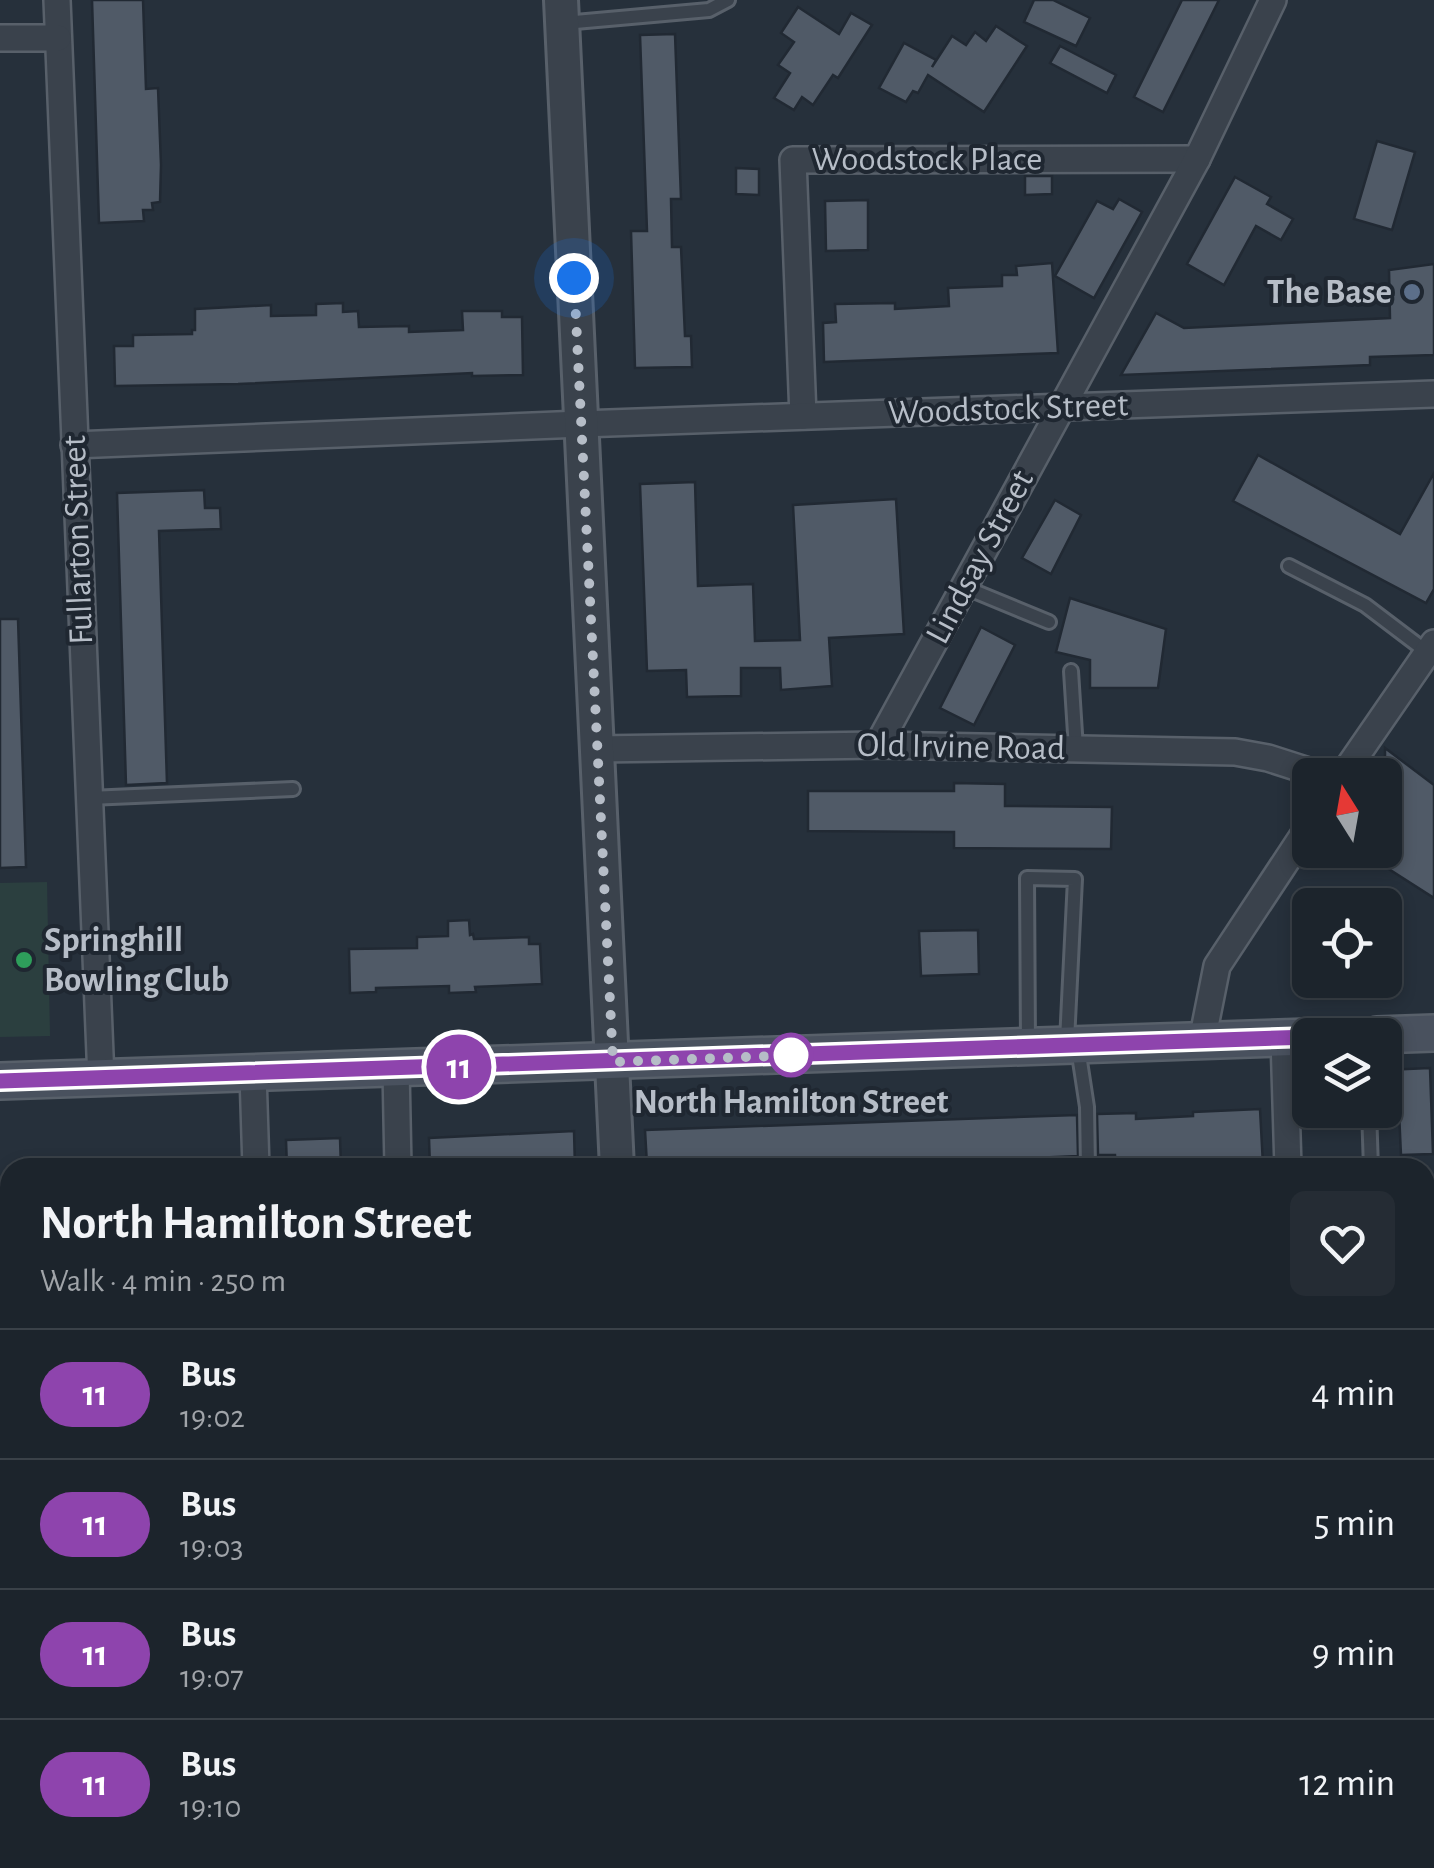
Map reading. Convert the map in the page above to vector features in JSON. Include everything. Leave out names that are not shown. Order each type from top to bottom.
[{"type":"main road","points":[[1402,1034],[1434,1033]]},
{"type":"main road","points":[[0,1081],[1292,1038]]},
{"type":"street","name":"Fullarton Street","points":[[56,0],[100,1080]]},
{"type":"street","name":"Lindsay Street","points":[[878,745],[1197,159],[1273,0]]},
{"type":"street","points":[[561,12],[617,1158]]},
{"type":"street","points":[[0,38],[58,38]]},
{"type":"street","name":"Woodstock Place","points":[[803,416],[793,160],[1197,159]]},
{"type":"street","name":"Woodstock Street","points":[[74,446],[1434,394]]},
{"type":"street","points":[[1354,758],[1430,647]]},
{"type":"street","name":"Old Irvine Road","points":[[597,748],[878,745],[1235,752],[1292,766]]},
{"type":"street","points":[[1202,1041],[1218,966],[1292,852]]},
{"type":"street","points":[[396,1069],[398,1158]]},
{"type":"street","points":[[253,1074],[256,1158]]},
{"type":"street","points":[[1289,1158],[1292,1110]]},
{"type":"lane","points":[[561,12],[709,10],[728,0]]},
{"type":"lane","points":[[1288,566],[1365,605],[1430,647]]},
{"type":"lane","points":[[964,587],[1049,622]]},
{"type":"lane","points":[[1071,671],[1076,748]]},
{"type":"lane","points":[[89,798],[293,788]]},
{"type":"lane","points":[[1028,1047],[1028,878],[1075,879],[1073,1045],[1086,1107],[1088,1158]]},
{"type":"lane","points":[[1370,1128],[1371,1158]]},
{"type":"green space","name":"Springhill Bowling Club","points":[[47,882],[50,1036],[0,1037],[0,883]]},
{"type":"building","points":[[92,0],[143,0],[146,89],[158,88],[161,165],[160,202],[152,203],[153,210],[143,210],[144,221],[99,223]]},
{"type":"building","points":[[1034,0],[1053,0],[1090,18],[1076,46],[1024,22]]},
{"type":"building","points":[[1182,0],[1219,0],[1163,112],[1134,97]]},
{"type":"building","points":[[798,7],[839,34],[851,13],[872,25],[838,78],[833,75],[813,105],[802,97],[794,110],[774,98],[790,73],[778,65],[794,42],[781,33]]},
{"type":"building","points":[[996,26],[1027,46],[984,112],[928,75],[918,93],[913,91],[906,102],[879,88],[904,43],[936,60],[932,67],[952,36],[966,45],[975,32],[986,41]]},
{"type":"building","points":[[675,34],[681,199],[671,199],[672,247],[681,247],[685,336],[691,336],[692,367],[635,368],[631,231],[647,231],[640,35]]},
{"type":"building","points":[[1060,46],[1116,75],[1107,93],[1050,63]]},
{"type":"building","points":[[1377,141],[1415,152],[1392,230],[1354,219]]},
{"type":"building","points":[[736,168],[759,169],[759,195],[736,194]]},
{"type":"building","points":[[1025,176],[1052,176],[1052,194],[1025,195]]},
{"type":"building","points":[[1235,177],[1271,197],[1267,204],[1293,219],[1281,240],[1256,226],[1224,285],[1187,264]]},
{"type":"building","points":[[1119,199],[1142,212],[1094,298],[1055,276],[1097,201],[1113,209]]},
{"type":"building","points":[[868,200],[868,250],[826,251],[825,201]]},
{"type":"building","points":[[1052,263],[1058,353],[824,362],[823,323],[836,322],[835,304],[895,303],[895,309],[949,306],[948,288],[1002,286],[1002,275],[1017,275],[1016,266]]},
{"type":"building","points":[[1434,264],[1434,355],[1370,357],[1370,365],[1121,375],[1156,313],[1184,328],[1390,318],[1389,270]]},
{"type":"building","points":[[343,303],[343,312],[358,311],[359,327],[409,326],[409,332],[463,330],[462,311],[502,311],[502,317],[522,317],[523,375],[472,373],[115,386],[114,346],[133,346],[133,335],[192,334],[195,309],[271,305],[271,316],[316,315],[316,304]]},
{"type":"building","points":[[1258,455],[1400,534],[1434,473],[1434,589],[1426,603],[1233,501]]},
{"type":"building","points":[[695,482],[698,586],[753,584],[755,641],[800,640],[793,505],[896,499],[904,634],[829,638],[832,686],[781,690],[780,668],[741,668],[741,696],[687,697],[686,670],[647,671],[640,484]]},
{"type":"building","points":[[204,490],[205,508],[220,508],[221,529],[159,531],[167,783],[126,785],[117,493]]},
{"type":"building","points":[[1055,500],[1081,515],[1051,574],[1022,558]]},
{"type":"building","points":[[1070,598],[1166,629],[1158,688],[1090,688],[1090,660],[1056,652]]},
{"type":"building","points":[[0,619],[18,619],[26,867],[0,868]]},
{"type":"building","points":[[981,627],[1015,645],[974,725],[940,708]]},
{"type":"building","points":[[1385,748],[1398,758],[1385,758]]},
{"type":"building","points":[[1402,761],[1434,785],[1434,898],[1387,868],[1402,868]]},
{"type":"building","points":[[954,783],[1005,784],[1005,806],[1112,807],[1111,849],[954,848],[954,832],[808,831],[808,791],[954,791]]},
{"type":"building","points":[[469,920],[474,939],[529,937],[529,944],[540,944],[542,984],[475,987],[476,992],[449,993],[449,986],[376,988],[376,992],[350,993],[349,949],[417,948],[417,937],[448,936],[448,921]]},
{"type":"building","points":[[978,930],[979,974],[921,976],[919,931]]},
{"type":"building","points":[[1430,1068],[1433,1154],[1401,1155],[1402,1069]]},
{"type":"building","points":[[1260,1109],[1263,1158],[1098,1155],[1097,1114],[1136,1113],[1136,1119],[1193,1116],[1193,1112]]},
{"type":"building","points":[[1077,1115],[1078,1156],[647,1158],[645,1130]]},
{"type":"building","points":[[574,1131],[575,1158],[430,1158],[429,1138]]},
{"type":"building","points":[[340,1138],[341,1158],[287,1158],[286,1140]]},
{"type":"bus line","name":"11","points":[[0,1081],[1292,1038]]},
{"type":"place","name":"The Base","points":[[1412,292]]},
{"type":"place","name":"Springhill Bowling Club","points":[[24,960]]},
{"type":"place","name":"North Hamilton Street","points":[[791,1055]]},
{"type":"route","points":[[574,278],[613,1062],[802,1055],[791,1055]]}]
